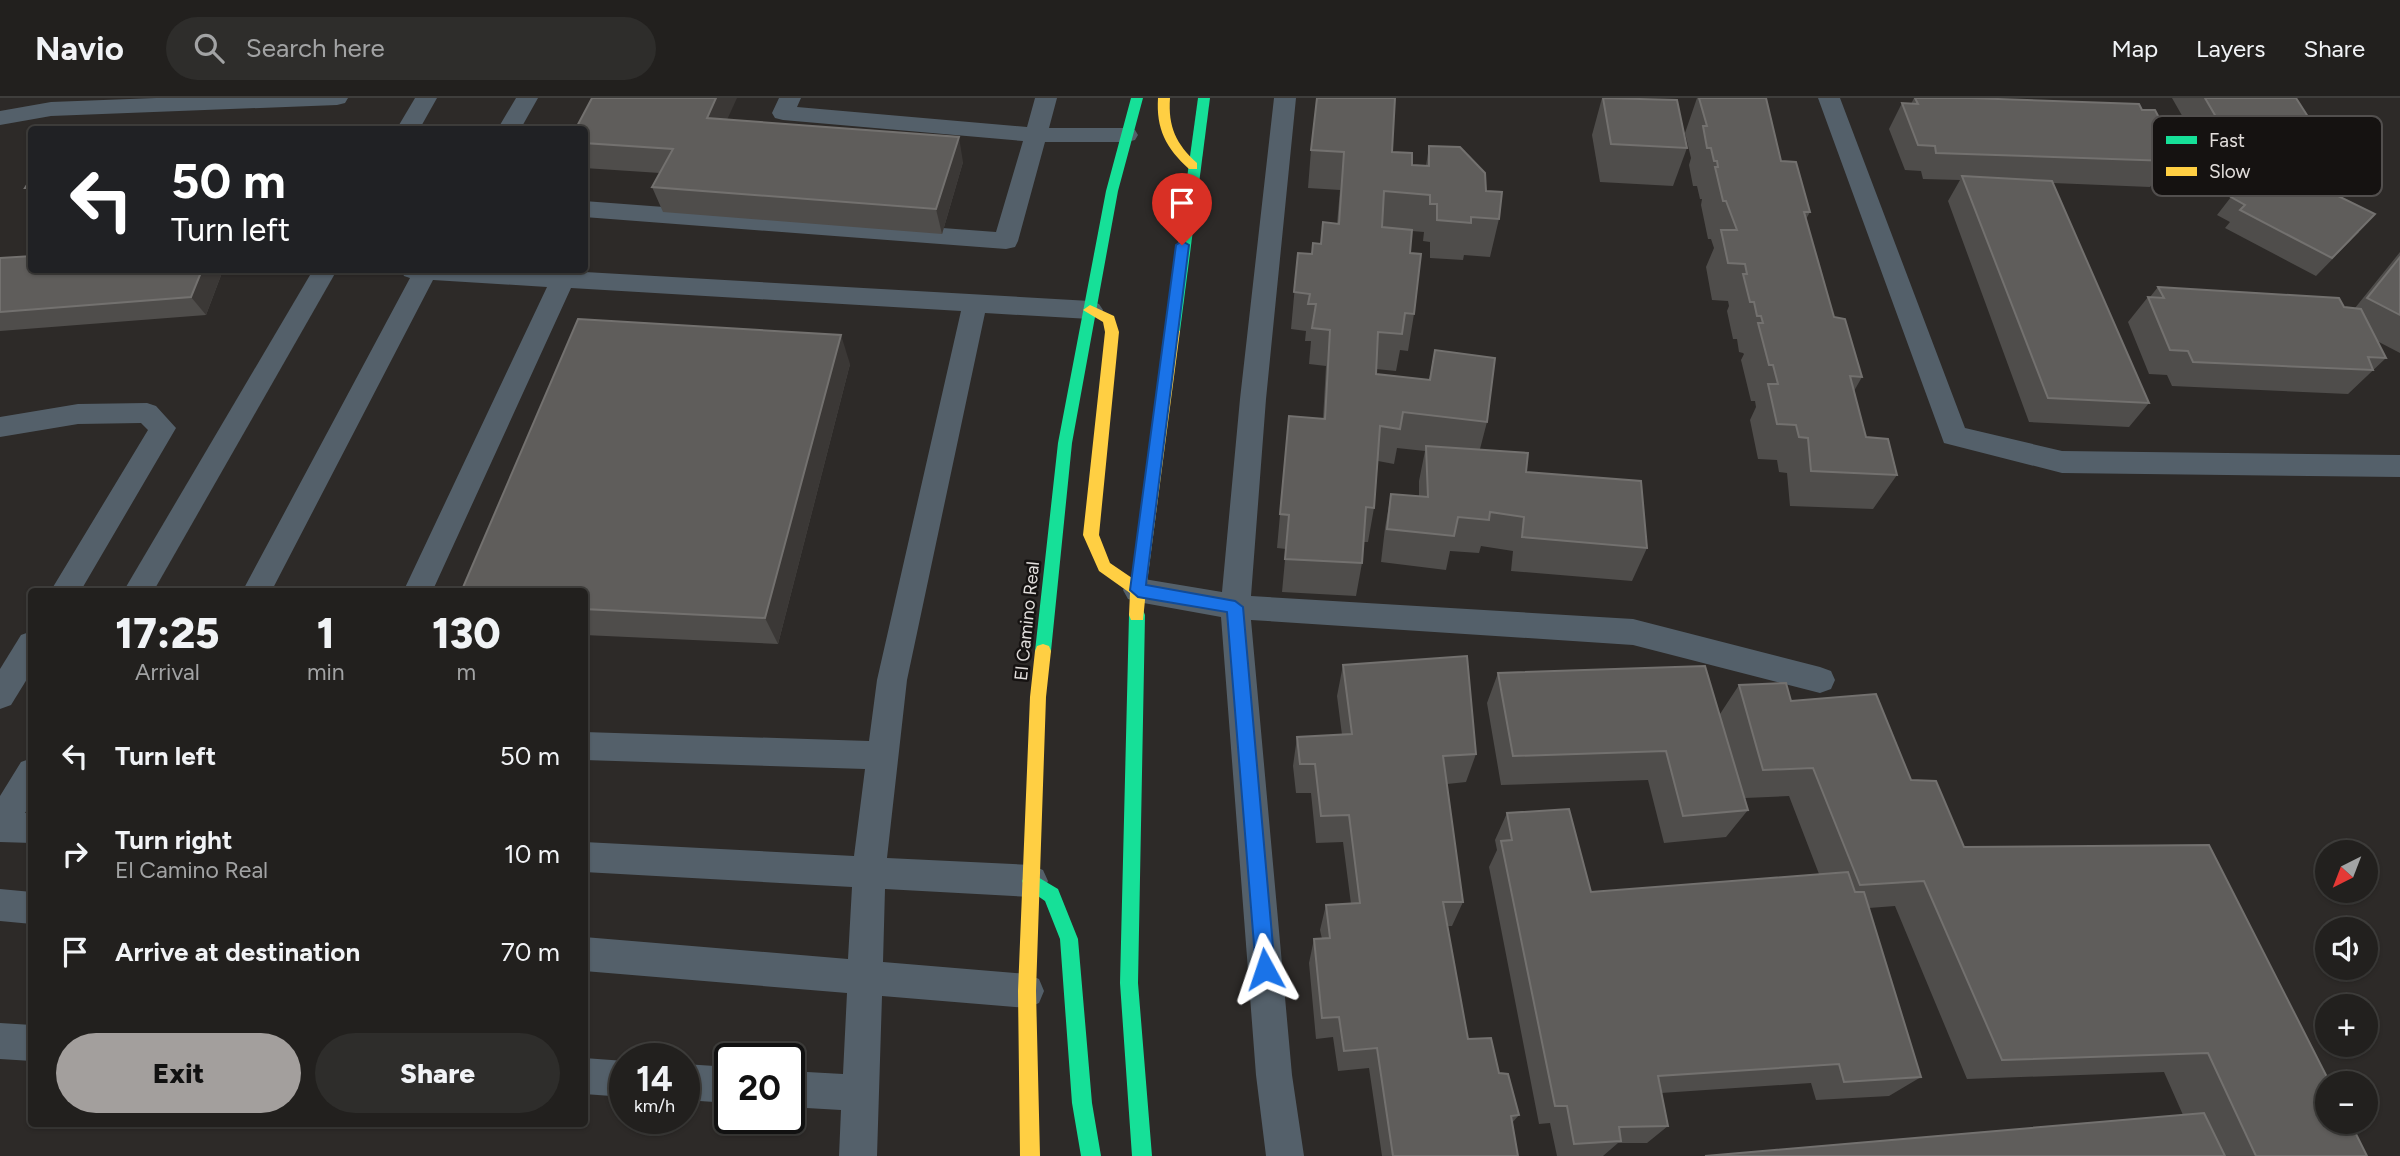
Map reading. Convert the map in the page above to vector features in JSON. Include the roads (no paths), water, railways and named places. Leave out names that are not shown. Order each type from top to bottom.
[{"type":"main road","name":"El Camino Real","points":[[1030,1156],[1027,991],[1041,669],[1065,443],[1112,191],[1138,98]]},
{"type":"main road","points":[[1164,98],[1161,119],[1163,135],[1174,150],[1193,166]]},
{"type":"main road","points":[[1142,1156],[1129,983],[1138,590],[1203,98]]},
{"type":"main road","points":[[1090,310],[1109,320],[1112,332],[1091,535],[1104,567],[1138,590]]},
{"type":"main road","points":[[1031,881],[1052,895],[1069,939],[1082,1104],[1091,1156]]},
{"type":"lane","points":[[0,118],[51,108],[337,98]]},
{"type":"lane","points":[[409,126],[426,98]]},
{"type":"lane","points":[[510,126],[527,98]]},
{"type":"lane","points":[[790,98],[783,113],[1036,135],[1127,135]]},
{"type":"lane","points":[[588,209],[1006,241],[1046,98]]},
{"type":"lane","points":[[1285,98],[1253,399],[1235,607],[1274,1075],[1285,1156]]},
{"type":"lane","points":[[1829,98],[1954,436],[2062,462],[2400,466]]},
{"type":"lane","points":[[139,588],[324,273]]},
{"type":"lane","points":[[258,588],[424,273]]},
{"type":"lane","points":[[472,273],[1090,310]]},
{"type":"lane","points":[[419,588],[563,279]]},
{"type":"lane","points":[[858,1156],[869,872],[892,680],[975,303]]},
{"type":"lane","points":[[0,427],[78,414],[147,413],[163,428],[66,588]]},
{"type":"lane","points":[[1138,590],[1235,607],[1633,632],[1820,680]]},
{"type":"lane","points":[[0,696],[28,651]]},
{"type":"lane","points":[[588,746],[883,756]]},
{"type":"lane","points":[[28,779],[0,826],[28,828]]},
{"type":"lane","points":[[588,857],[1031,881]]},
{"type":"lane","points":[[0,905],[28,908]]},
{"type":"lane","points":[[588,954],[1027,991]]},
{"type":"lane","points":[[0,1041],[28,1043]]},
{"type":"lane","points":[[588,1076],[609,1078]]},
{"type":"lane","points":[[805,1089],[860,1093]]}]
